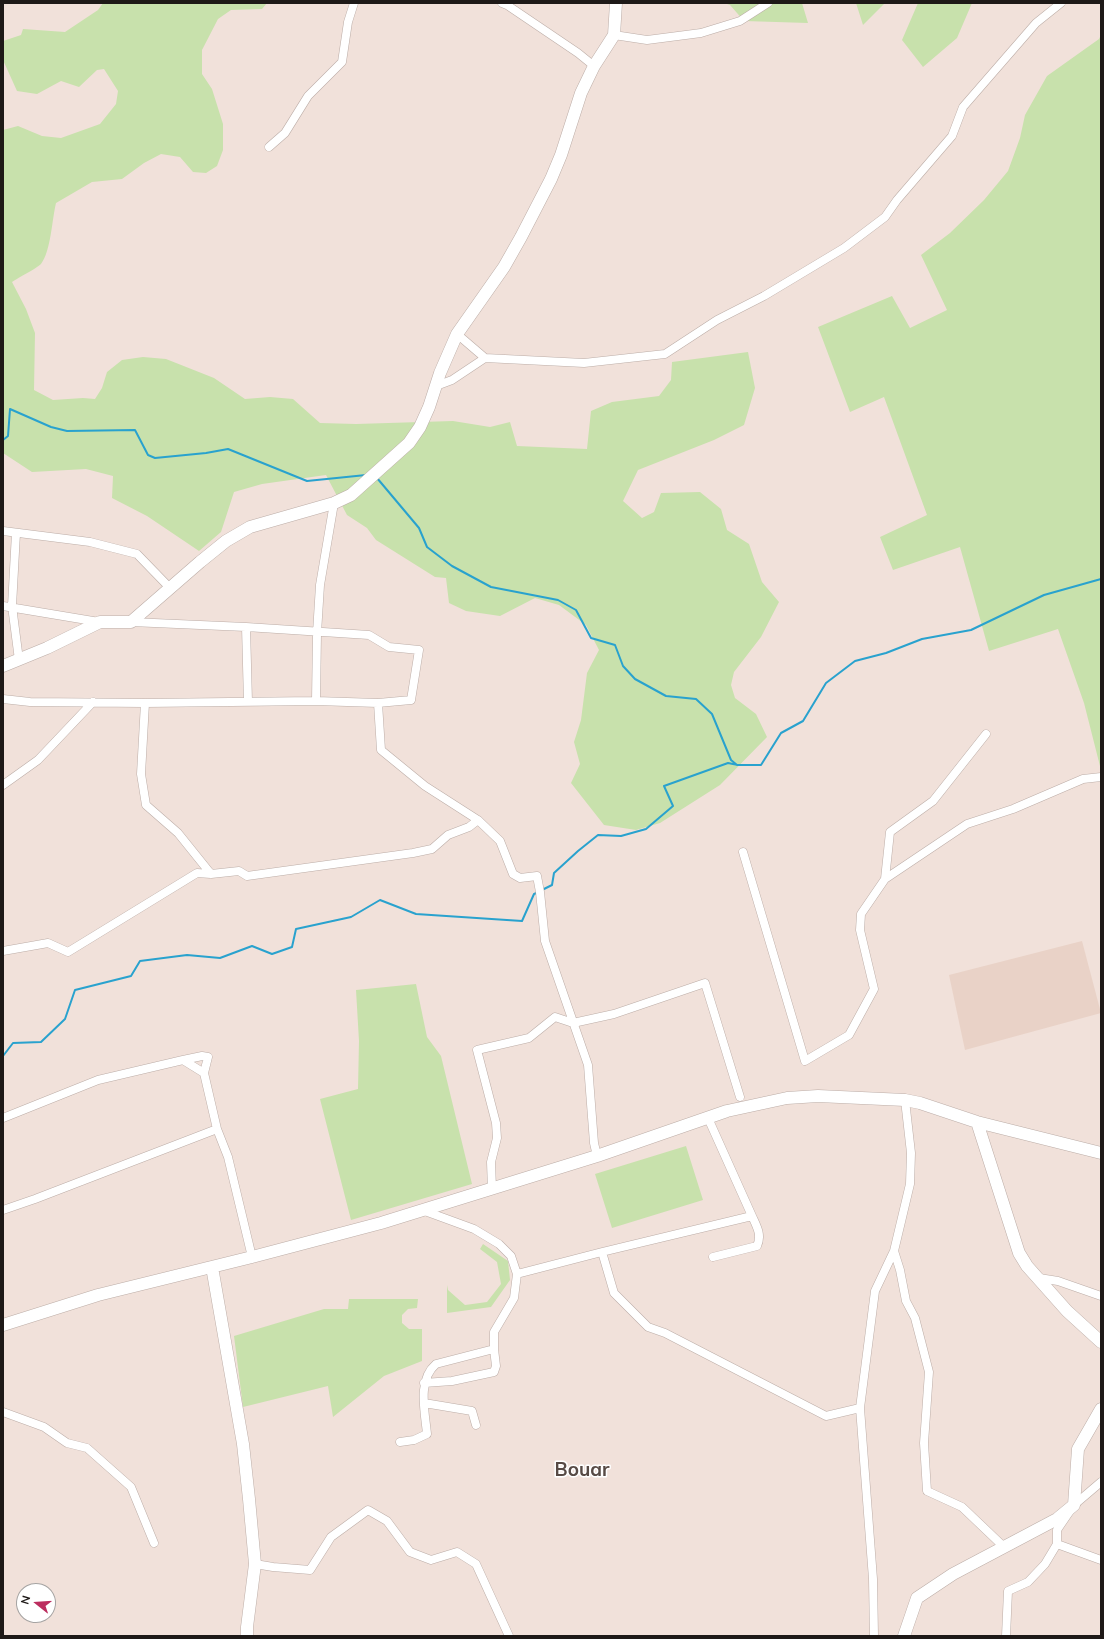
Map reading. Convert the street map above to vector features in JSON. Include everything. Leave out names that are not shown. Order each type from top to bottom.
[{"type":"street","points":[[269,147],[285,133],[308,96],[342,62],[348,22],[354,3]]},
{"type":"street","points":[[502,3],[578,53],[594,66]]},
{"type":"street","points":[[131,622],[226,541],[250,527],[334,503],[351,495],[413,438],[429,407],[442,367],[457,334],[504,267],[538,206],[561,155],[581,93],[594,66],[614,35],[616,3]]},
{"type":"street","points":[[614,35],[647,40],[701,33],[740,21],[768,3]]},
{"type":"street","points":[[436,386],[452,380],[485,358],[584,363],[665,354],[717,320],[764,296],[844,248],[885,217],[897,200],[952,136],[963,107],[1036,23],[1061,3]]},
{"type":"street","points":[[457,334],[485,358]]},
{"type":"street","points":[[316,701],[317,633],[320,585],[334,503]]},
{"type":"street","points":[[3,531],[90,542],[137,554],[170,588]]},
{"type":"street","points":[[16,533],[12,606],[19,660]]},
{"type":"street","points":[[3,606],[12,606],[100,622],[246,627],[317,633],[369,635],[389,647],[420,650],[411,700],[378,703],[316,701],[145,703],[30,702],[3,699]]},
{"type":"street","points":[[3,666],[100,622]]},
{"type":"street","points":[[246,627],[248,702]]},
{"type":"street","points":[[3,786],[38,760],[93,702]]},
{"type":"street","points":[[145,703],[141,774],[146,805],[178,833],[211,874]]},
{"type":"street","points":[[378,703],[381,750],[425,786],[478,820],[500,841],[513,874],[520,878],[537,876],[540,890],[545,941],[588,1065],[594,1143],[597,1156]]},
{"type":"street","points":[[885,879],[890,832],[933,801],[986,734]]},
{"type":"street","points":[[743,852],[805,1061],[849,1035],[874,989],[860,930],[861,914],[885,879],[967,824],[1013,808],[1083,780],[1101,777]]},
{"type":"street","points":[[3,951],[48,943],[68,952],[197,873],[211,874],[239,871],[247,876],[413,853],[432,848],[448,835],[469,828],[478,820]]},
{"type":"street","points":[[492,1189],[491,1162],[497,1138],[496,1123],[477,1050],[529,1038],[555,1017],[573,1023],[614,1014],[705,983],[740,1097]]},
{"type":"street","points":[[3,1118],[98,1080],[202,1056],[208,1057],[204,1073],[217,1129],[228,1157],[252,1257]]},
{"type":"street","points":[[183,1060],[204,1073]]},
{"type":"street","points":[[3,1325],[98,1295],[212,1268],[381,1223],[597,1156],[708,1118],[759,1103],[787,1098],[818,1096],[904,1100],[927,1105],[977,1122],[1101,1153]]},
{"type":"street","points":[[874,1636],[873,1579],[860,1408],[875,1291],[894,1251],[910,1184],[911,1153],[904,1100]]},
{"type":"street","points":[[708,1118],[752,1216],[760,1238],[757,1246],[713,1257]]},
{"type":"street","points":[[977,1122],[1019,1253],[1027,1266],[1067,1311],[1101,1342]]},
{"type":"street","points":[[3,1210],[217,1129]]},
{"type":"street","points":[[421,1210],[474,1229],[499,1244],[511,1256],[517,1274],[514,1298],[494,1332],[496,1366],[494,1372],[452,1381],[424,1383]]},
{"type":"street","points":[[517,1274],[752,1216]]},
{"type":"street","points":[[894,1251],[900,1270],[906,1300],[915,1318],[929,1372],[924,1443],[927,1491],[962,1507],[1004,1547]]},
{"type":"street","points":[[602,1252],[614,1293],[648,1327],[665,1333],[826,1416],[860,1408]]},
{"type":"street","points":[[212,1268],[242,1444],[249,1499],[255,1564],[247,1636]]},
{"type":"street","points":[[1039,1278],[1058,1281],[1101,1296]]},
{"type":"street","points":[[400,1442],[414,1440],[427,1434],[424,1383],[430,1369],[436,1364],[494,1349]]},
{"type":"street","points":[[424,1403],[472,1411],[476,1425]]},
{"type":"street","points":[[1006,1636],[1008,1592],[1028,1582],[1045,1564],[1057,1544],[1057,1530],[1074,1505],[1078,1449],[1101,1409]]},
{"type":"street","points":[[3,1412],[44,1427],[67,1442],[87,1448],[131,1487],[154,1543]]},
{"type":"street","points":[[902,1634],[917,1598],[953,1574],[1057,1519],[1101,1482]]},
{"type":"street","points":[[255,1564],[310,1570],[331,1537],[368,1510],[387,1521],[410,1552],[431,1560],[457,1552],[476,1564],[509,1636]]},
{"type":"street","points":[[1057,1544],[1101,1560]]},
{"type":"shaded area","points":[[1082,941],[1101,1013],[965,1050],[949,975]]},
{"type":"green space","points":[[103,3],[267,3],[262,9],[231,10],[218,19],[202,50],[202,74],[212,89],[223,124],[223,150],[217,166],[206,173],[193,172],[180,157],[161,154],[144,163],[122,179],[92,182],[56,203],[49,243],[41,264],[12,282],[26,309],[35,333],[34,390],[53,400],[83,398],[95,399],[102,388],[107,372],[122,360],[143,357],[166,359],[214,378],[245,399],[270,397],[293,399],[320,423],[356,424],[453,421],[490,427],[510,422],[517,446],[587,449],[591,411],[612,402],[659,396],[671,380],[672,362],[748,352],[755,388],[744,425],[714,440],[638,470],[623,501],[642,518],[654,512],[661,493],[700,492],[721,509],[727,530],[749,544],[762,582],[779,602],[761,637],[734,672],[731,685],[735,698],[756,714],[767,737],[720,785],[660,823],[636,830],[604,825],[571,783],[580,764],[574,742],[581,720],[587,673],[599,650],[586,625],[559,605],[535,598],[500,616],[466,611],[449,603],[446,578],[435,577],[376,540],[367,528],[347,515],[326,475],[262,484],[234,492],[221,532],[199,551],[147,516],[112,498],[113,476],[86,469],[32,472],[3,453],[3,130],[18,126],[42,136],[61,138],[100,124],[116,104],[118,91],[104,69],[97,70],[79,87],[61,81],[37,94],[17,91],[3,60],[3,41],[21,35],[23,29],[65,32],[98,10]]},
{"type":"green space","points":[[724,3],[802,3],[808,23],[744,21],[730,5]]},
{"type":"green space","points":[[856,3],[885,3],[863,25]]},
{"type":"green space","points":[[918,3],[972,3],[957,38],[923,67],[902,40]]},
{"type":"green space","points":[[1101,35],[1101,770],[1084,703],[1058,629],[989,651],[960,547],[893,570],[880,537],[927,515],[884,397],[850,412],[818,327],[892,296],[910,328],[947,310],[921,255],[950,233],[984,200],[1008,171],[1020,138],[1025,115],[1047,76],[1099,39]]},
{"type":"green space","points":[[416,984],[427,1037],[441,1056],[472,1184],[351,1220],[320,1099],[358,1089],[359,1041],[356,990]]},
{"type":"green space","points":[[686,1146],[703,1200],[612,1228],[595,1174]]},
{"type":"green space","points":[[483,1244],[508,1261],[510,1280],[491,1307],[447,1313],[447,1285],[448,1290],[465,1305],[487,1302],[501,1284],[497,1262],[480,1249]]},
{"type":"green space","points":[[349,1299],[418,1299],[417,1308],[408,1309],[402,1315],[402,1323],[409,1329],[422,1329],[422,1361],[384,1376],[333,1417],[328,1386],[243,1407],[234,1336],[324,1309],[348,1309]]},
{"type":"waterway","points":[[3,440],[8,436],[10,409],[51,427],[67,431],[135,430],[148,455],[155,458],[206,453],[228,449],[307,481],[366,475]]},
{"type":"waterway","points":[[377,478],[419,528],[427,547],[452,566],[491,587],[558,600],[576,610],[591,638],[615,645],[623,666],[635,679],[666,696],[696,699],[712,714],[731,760],[737,765]]},
{"type":"waterway","points":[[542,890],[552,885],[554,873],[598,835],[621,836],[646,829],[673,806],[664,786],[728,763],[738,765],[761,765],[781,733],[803,721],[826,683],[855,661],[886,653],[922,639],[971,630],[1044,595],[1101,579]]},
{"type":"waterway","points":[[3,1056],[13,1043],[41,1042],[65,1019],[75,990],[131,976],[140,961],[187,955],[220,958],[252,946],[272,954],[292,947],[296,929],[351,917],[380,900],[416,914],[522,921],[534,894],[539,892]]},
{"type":"district","name":"Bouar","points":[[582,1470]]}]
